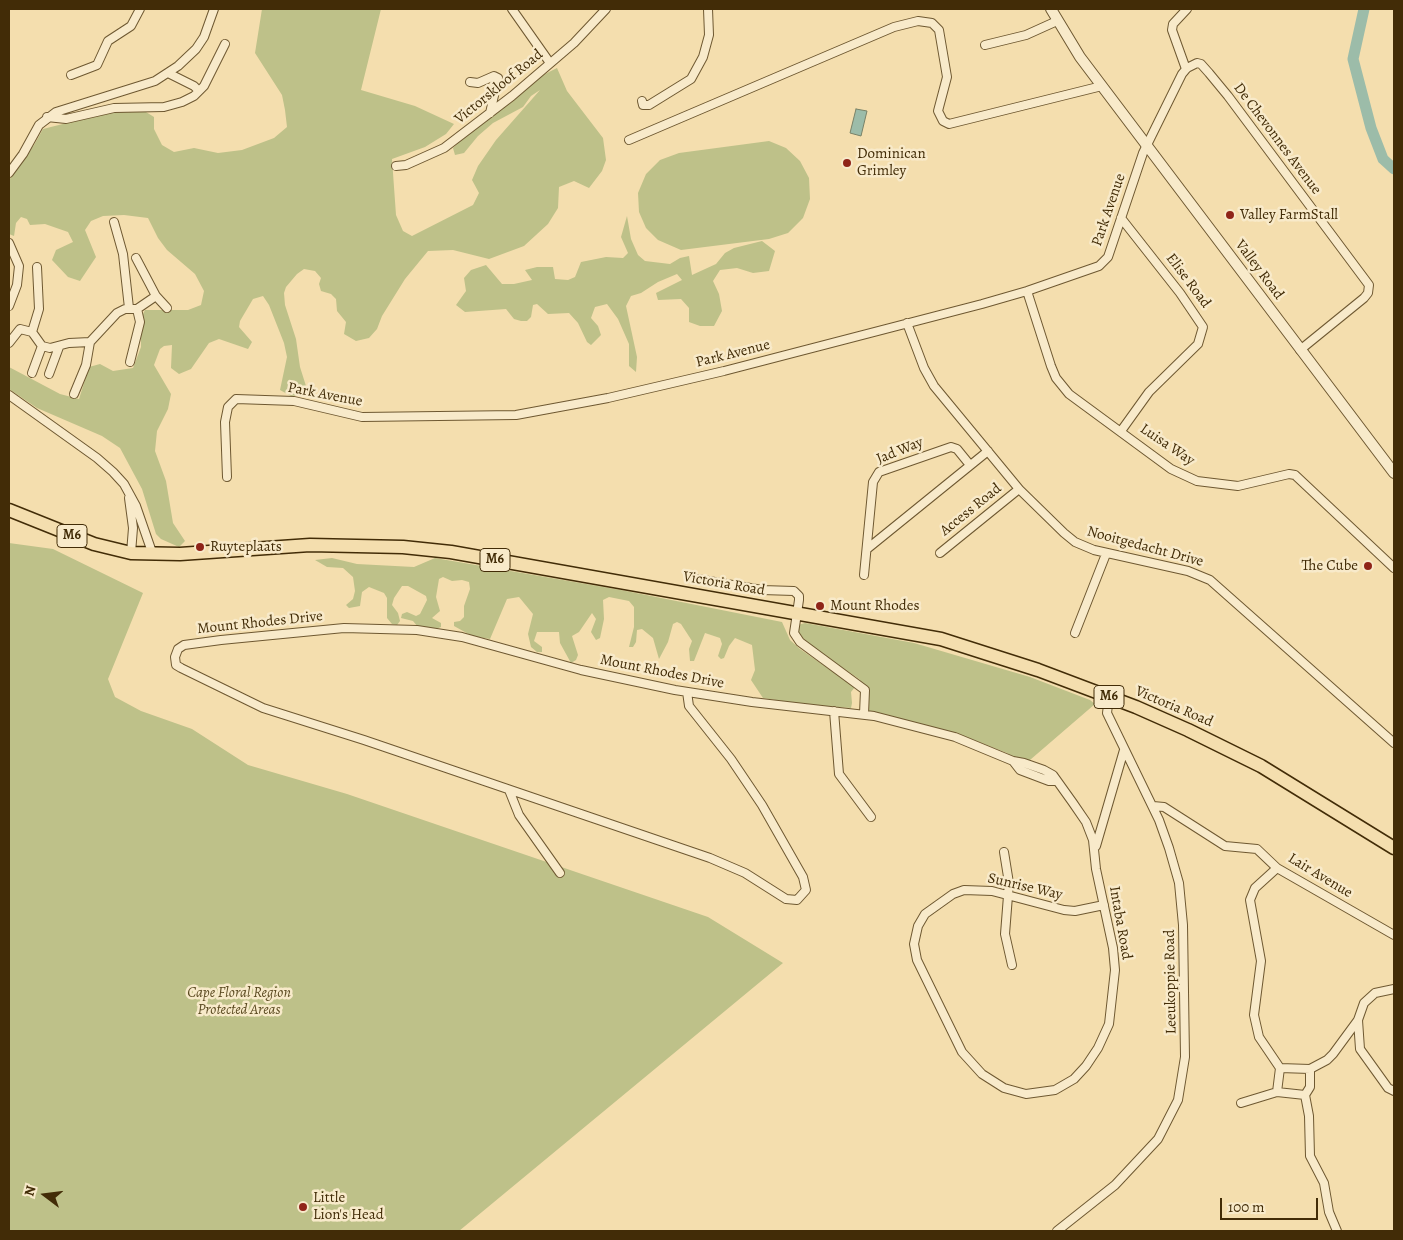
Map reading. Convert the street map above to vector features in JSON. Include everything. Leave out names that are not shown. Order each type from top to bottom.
[{"type":"main road","name":"Victoria Road","points":[[9,510],[94,544],[131,553],[153,555],[310,545],[403,547],[451,552],[941,639],[986,652],[1109,697],[1220,744],[1261,766],[1394,848]]},
{"type":"street","points":[[71,75],[96,66],[108,41],[131,26],[140,9]]},
{"type":"street","points":[[9,173],[23,154],[36,128],[47,117],[61,109],[155,81],[168,74],[196,49],[210,25],[214,9]]},
{"type":"street","points":[[512,9],[550,62]]},
{"type":"street","name":"Victorskloof Road","points":[[396,166],[406,165],[441,150],[490,113],[578,40],[606,9]]},
{"type":"street","points":[[642,101],[646,106],[691,79],[703,57],[708,35],[708,9]]},
{"type":"street","name":"Valley Road","points":[[1051,9],[1057,21],[1102,86],[1394,473]]},
{"type":"street","points":[[1147,146],[1186,69],[1172,30],[1173,24],[1187,9]]},
{"type":"street","points":[[629,140],[894,27],[918,21],[932,23],[941,36],[947,77],[938,111],[943,121],[950,124],[1102,86]]},
{"type":"street","points":[[985,45],[1026,35],[1057,21]]},
{"type":"street","points":[[47,117],[66,118],[114,108],[170,106],[189,99],[199,91],[214,69],[226,44]]},
{"type":"street","name":"De Chevonnes Avenue","points":[[1186,69],[1198,63],[1209,72],[1368,284],[1368,294],[1300,350]]},
{"type":"street","points":[[168,74],[194,86],[199,91]]},
{"type":"street","points":[[470,82],[478,83],[491,77],[498,78],[490,113]]},
{"type":"street","name":"Park Avenue","points":[[227,477],[225,422],[228,407],[236,399],[294,401],[362,417],[516,415],[608,398],[724,371],[1027,291],[1103,264],[1108,257],[1120,218],[1147,146]]},
{"type":"street","name":"Elise Road","points":[[1120,218],[1180,293],[1203,327],[1198,344],[1149,392],[1121,431]]},
{"type":"street","points":[[114,222],[123,254],[133,309],[140,322],[130,362]]},
{"type":"street","points":[[9,243],[19,266],[17,285],[9,306]]},
{"type":"street","points":[[136,258],[156,296],[166,308]]},
{"type":"street","points":[[32,332],[39,309],[37,267]]},
{"type":"street","name":"Luisa Way","points":[[1027,291],[1051,366],[1059,382],[1069,394],[1171,469],[1205,482],[1238,486],[1289,474],[1295,475],[1394,568]]},
{"type":"street","points":[[74,394],[86,364],[90,342],[117,313],[133,309],[156,296]]},
{"type":"street","name":"Nooitgedacht Drive","points":[[907,323],[927,376],[1019,489],[1076,542],[1106,554],[1188,571],[1210,580],[1394,743]]},
{"type":"street","points":[[9,343],[20,329],[32,332],[42,346],[50,348],[69,343],[90,342]]},
{"type":"street","points":[[32,373],[42,346]]},
{"type":"street","points":[[49,374],[59,347]]},
{"type":"street","points":[[9,395],[98,458],[113,472],[128,490],[142,518],[153,555]]},
{"type":"street","name":"Jad Way","points":[[864,575],[873,482],[879,472],[950,447],[957,450],[970,465]]},
{"type":"street","points":[[867,549],[988,451]]},
{"type":"street","name":"Access Road","points":[[940,553],[1019,489]]},
{"type":"street","points":[[128,490],[133,528],[131,553]]},
{"type":"street","points":[[1075,634],[1106,554]]},
{"type":"street","points":[[692,578],[762,590],[786,589],[803,596],[793,629],[797,638],[865,690],[867,696],[864,714]]},
{"type":"street","name":"Mount Rhodes Drive","points":[[687,692],[690,706],[731,759],[762,805],[803,877],[806,884],[803,895],[797,900],[790,901],[745,874],[710,858],[364,740],[263,708],[176,665],[176,652],[184,645],[298,632],[357,627],[409,629],[462,637],[581,670],[687,692],[864,714],[955,737],[1013,761]]},
{"type":"street","name":"Leeukoppie Road","points":[[1057,1231],[1114,1185],[1154,1144],[1167,1124],[1182,1085],[1186,1043],[1182,908],[1169,848],[1153,806],[1107,713],[1109,697]]},
{"type":"street","points":[[834,711],[839,774],[871,817]]},
{"type":"street","name":"Intaba Road","points":[[1095,848],[1124,750]]},
{"type":"street","name":"Intaba Road","points":[[940,1004],[962,1052],[982,1074],[1004,1088],[1026,1094],[1042,1094],[1055,1090],[1074,1079],[1098,1048],[1109,1024],[1115,970],[1113,948],[1096,869],[1095,848],[1086,822],[1056,780],[1049,781],[1020,770],[1013,761]]},
{"type":"street","points":[[508,790],[518,814],[560,873]]},
{"type":"street","name":"Lair Avenue","points":[[1153,806],[1164,807],[1225,846],[1257,849],[1277,868],[1394,935]]},
{"type":"street","points":[[1004,852],[1008,869],[1009,895],[1004,918],[1005,934],[1012,965]]},
{"type":"street","points":[[1277,868],[1255,888],[1251,896],[1250,906],[1261,961],[1254,1003],[1256,1026],[1259,1037],[1280,1068],[1277,1092]]},
{"type":"street","name":"Sunrise Way","points":[[940,1004],[918,960],[914,944],[918,926],[925,914],[953,894],[964,890],[1009,895],[1064,910],[1075,911],[1104,905]]},
{"type":"street","points":[[1280,1068],[1310,1069],[1327,1060],[1358,1020],[1362,1008],[1369,998],[1382,990],[1394,989]]},
{"type":"street","points":[[1358,1020],[1360,1050],[1388,1088],[1394,1091]]},
{"type":"street","points":[[1310,1069],[1311,1081],[1305,1095],[1309,1116],[1310,1156],[1324,1183],[1329,1212],[1337,1231]]},
{"type":"street","points":[[1242,1103],[1277,1092],[1305,1095]]},
{"type":"green space","points":[[262,9],[381,9],[361,90],[415,106],[454,124],[446,134],[425,147],[392,159],[396,215],[403,231],[412,236],[473,205],[479,193],[472,180],[478,166],[496,140],[540,90],[531,96],[523,107],[493,123],[478,136],[464,153],[455,155],[453,148],[470,131],[543,75],[557,68],[567,91],[603,138],[606,160],[602,171],[589,188],[574,181],[559,187],[558,208],[548,224],[524,246],[489,259],[453,250],[428,251],[405,279],[382,316],[377,329],[369,338],[356,341],[344,334],[346,322],[337,311],[336,299],[331,294],[321,291],[319,284],[321,278],[315,271],[304,269],[297,274],[286,287],[284,293],[285,305],[296,339],[300,367],[306,386],[300,395],[291,396],[280,390],[287,357],[284,343],[269,305],[263,296],[253,299],[240,321],[239,327],[252,342],[248,349],[219,339],[209,343],[191,369],[179,374],[171,368],[172,345],[164,346],[160,349],[154,365],[171,394],[168,409],[157,431],[155,451],[166,481],[173,523],[185,541],[179,547],[161,539],[156,534],[142,489],[120,448],[102,436],[37,408],[9,389],[9,367],[60,394],[79,399],[89,367],[100,364],[113,371],[133,368],[141,347],[141,318],[145,310],[188,310],[201,305],[204,291],[195,274],[167,250],[158,238],[148,218],[124,215],[103,216],[91,221],[85,230],[96,257],[80,281],[68,277],[52,260],[56,250],[73,242],[68,232],[45,224],[30,225],[27,219],[21,217],[16,223],[14,236],[9,234],[9,180],[43,129],[122,109],[146,112],[154,117],[154,129],[162,145],[174,152],[194,148],[218,153],[242,150],[274,138],[287,127],[282,95],[255,53]]},
{"type":"green space","points":[[769,141],[786,148],[800,161],[809,178],[810,199],[803,218],[788,233],[769,239],[681,250],[658,240],[646,228],[639,212],[638,193],[646,174],[660,160],[679,153]]},
{"type":"green space","points":[[627,216],[631,239],[638,255],[645,261],[670,264],[680,258],[689,256],[692,275],[716,264],[725,253],[734,248],[762,241],[775,251],[769,271],[753,273],[737,268],[720,270],[713,281],[719,294],[722,311],[714,326],[700,326],[689,322],[689,308],[681,299],[658,300],[656,293],[682,280],[677,274],[658,282],[641,293],[631,296],[626,306],[637,357],[636,372],[629,366],[629,344],[618,319],[607,304],[595,307],[591,318],[598,326],[601,335],[591,345],[587,342],[578,323],[569,313],[548,314],[537,304],[533,305],[531,317],[527,321],[521,321],[514,319],[506,309],[465,312],[456,305],[466,291],[464,278],[471,270],[486,265],[502,284],[514,284],[532,280],[525,270],[537,267],[553,267],[555,279],[568,280],[575,277],[581,262],[606,257],[623,258],[628,253],[621,237]]},
{"type":"green space","name":"Cape Floral Region Protected Areas","points":[[9,543],[53,549],[143,593],[108,679],[115,697],[141,711],[192,729],[248,765],[347,794],[708,917],[783,963],[459,1231],[9,1231]]},
{"type":"green space","points":[[332,558],[357,564],[414,567],[435,558],[621,590],[782,622],[790,640],[800,649],[855,687],[851,692],[851,708],[801,704],[763,698],[751,680],[755,670],[752,645],[735,638],[724,658],[721,659],[718,656],[722,644],[720,638],[705,633],[694,661],[690,661],[689,649],[692,641],[681,624],[677,622],[673,624],[668,642],[659,659],[653,638],[642,629],[637,630],[636,642],[633,647],[629,647],[634,627],[634,607],[629,601],[609,597],[603,600],[604,619],[600,638],[596,640],[591,632],[596,619],[592,613],[579,632],[572,636],[578,655],[576,660],[571,663],[560,643],[559,632],[537,632],[534,641],[542,647],[542,652],[537,652],[531,647],[528,634],[533,614],[519,597],[507,599],[490,639],[472,636],[454,626],[454,622],[460,621],[464,617],[464,606],[470,589],[469,582],[462,580],[452,581],[443,577],[439,579],[436,597],[440,611],[432,618],[441,623],[441,627],[436,629],[418,627],[413,621],[401,618],[402,614],[407,612],[416,616],[420,614],[427,600],[426,596],[408,586],[402,586],[394,598],[392,605],[398,613],[400,621],[397,625],[392,624],[387,618],[387,598],[384,593],[369,587],[362,592],[360,606],[349,608],[346,605],[353,599],[355,591],[353,577],[343,568],[327,567],[315,560]]},
{"type":"green space","points":[[805,623],[914,643],[1030,677],[1090,700],[1095,704],[1023,766],[1007,753],[953,732],[868,711],[869,692],[859,679],[799,638],[798,625]]},
{"type":"shaded area","points":[[856,109],[867,111],[861,136],[850,133]]},
{"type":"waterway","points":[[1364,9],[1353,59],[1371,128],[1383,159],[1394,169]]},
{"type":"place","name":"Dominican Grimley","points":[[847,163]]},
{"type":"place","name":"Valley FarmStall","points":[[1230,215]]},
{"type":"place","name":"Ruyteplaats","points":[[200,547]]},
{"type":"place","name":"The Cube","points":[[1368,566]]},
{"type":"place","name":"Mount Rhodes","points":[[820,606]]},
{"type":"place","name":"Little Lion's Head","points":[[303,1207]]}]
